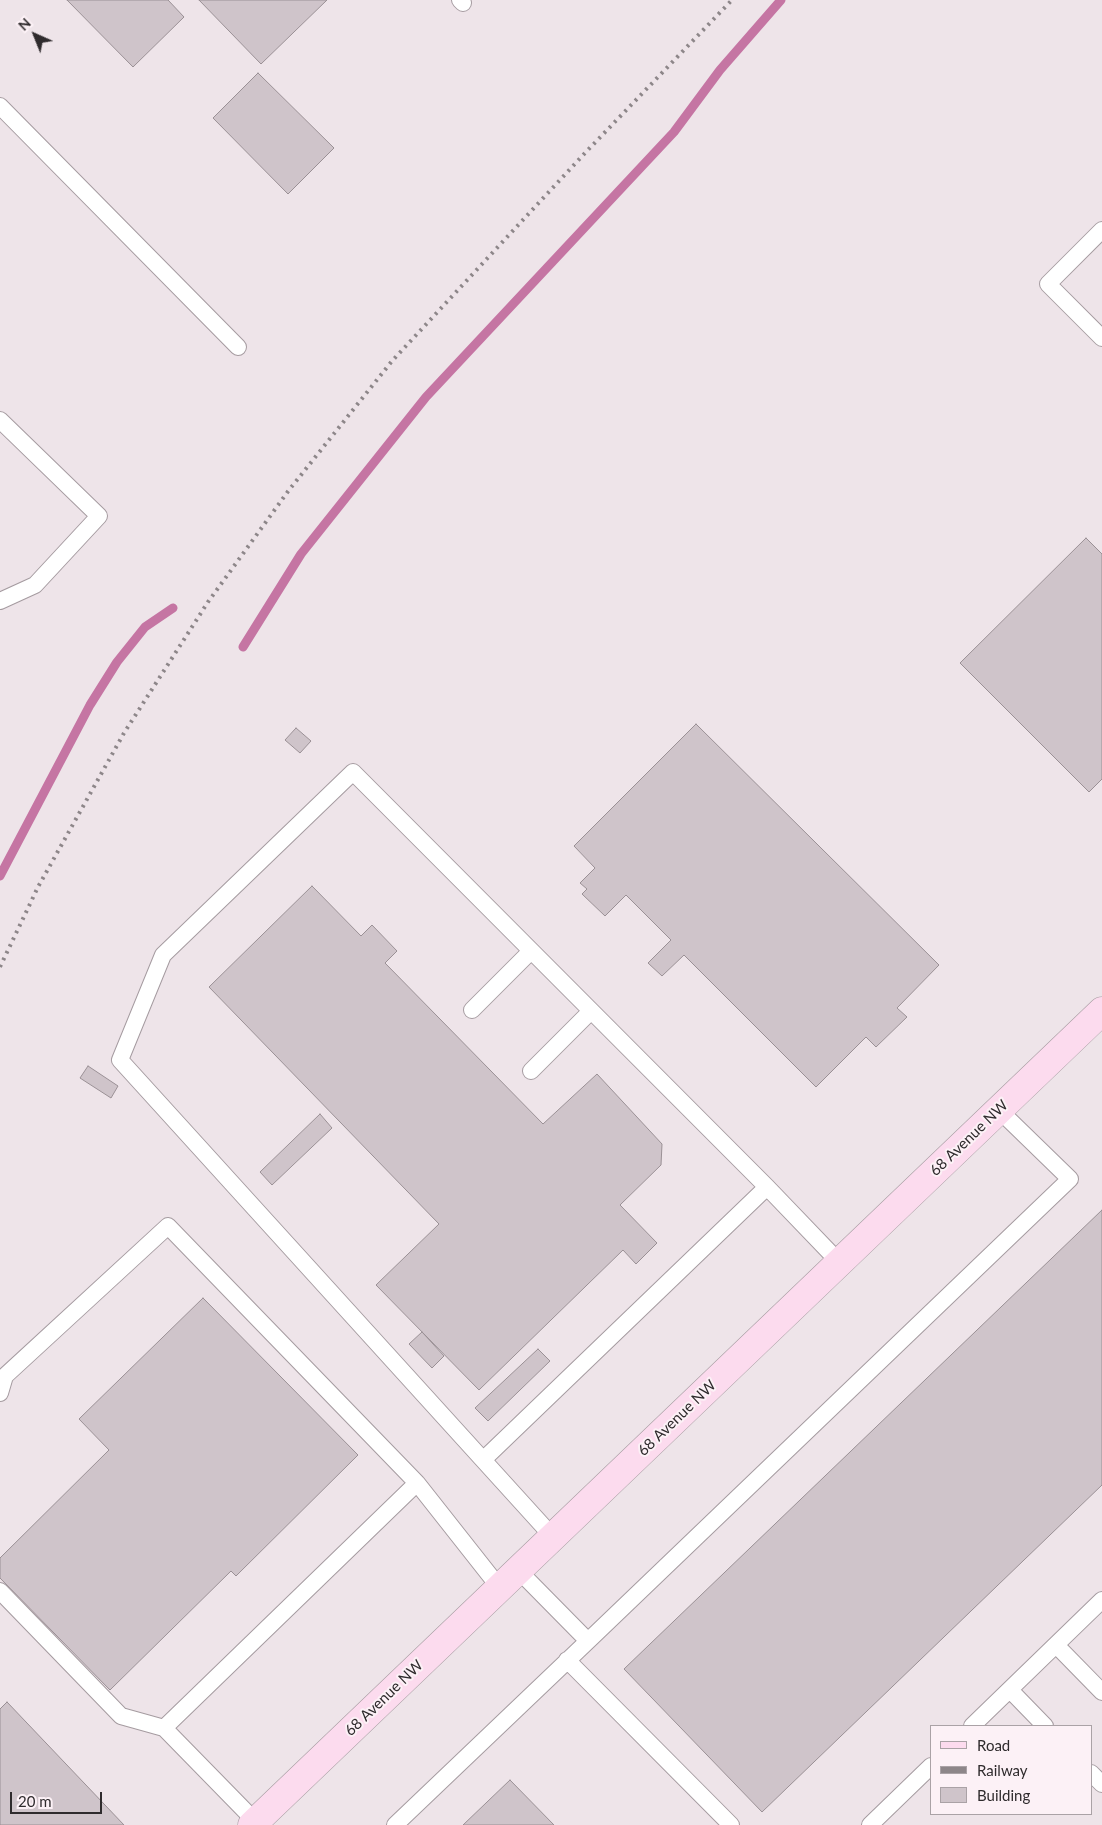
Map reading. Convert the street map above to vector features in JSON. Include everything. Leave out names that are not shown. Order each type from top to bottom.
[{"type":"street","name":"68 Avenue NW","points":[[254,1823],[1102,1011]]},
{"type":"lane","points":[[0,106],[238,347]]},
{"type":"lane","points":[[1102,230],[1048,284],[1102,338]]},
{"type":"lane","points":[[0,420],[99,516],[35,585],[0,601]]},
{"type":"lane","points":[[553,1538],[120,1060],[163,955],[354,772],[767,1187],[839,1262]]},
{"type":"lane","points":[[472,1010],[531,951]]},
{"type":"lane","points":[[531,1071],[591,1011]]},
{"type":"lane","points":[[395,1825],[1070,1179],[999,1110]]},
{"type":"lane","points":[[484,1460],[767,1187]]},
{"type":"lane","points":[[0,1393],[6,1376],[168,1226],[509,1579],[588,1640]]},
{"type":"lane","points":[[164,1728],[417,1483]]},
{"type":"lane","points":[[0,1591],[121,1716],[164,1728],[254,1823]]},
{"type":"lane","points":[[973,1725],[1102,1600]]},
{"type":"lane","points":[[1056,1645],[1102,1692]]},
{"type":"lane","points":[[567,1660],[731,1825]]},
{"type":"lane","points":[[1010,1690],[1044,1725]]},
{"type":"lane","points":[[870,1825],[930,1767]]},
{"type":"lane","points":[[1092,1774],[1102,1784]]},
{"type":"building","points":[[67,0],[168,0],[184,17],[133,67]]},
{"type":"building","points":[[199,0],[327,0],[261,64]]},
{"type":"building","points":[[258,73],[334,148],[288,194],[213,118]]},
{"type":"building","points":[[1086,538],[1102,554],[1102,779],[1089,792],[960,663]]},
{"type":"building","points":[[696,724],[939,965],[897,1008],[907,1017],[876,1047],[866,1037],[816,1087],[684,955],[662,976],[648,963],[671,940],[626,895],[605,916],[582,894],[587,889],[580,883],[595,868],[574,846]]},
{"type":"building","points":[[296,728],[311,741],[300,753],[285,740]]},
{"type":"building","points":[[312,886],[361,936],[372,925],[397,951],[385,963],[543,1124],[597,1074],[662,1144],[661,1165],[620,1205],[657,1243],[636,1264],[623,1250],[479,1390],[376,1285],[439,1224],[209,987]]},
{"type":"building","points":[[88,1066],[118,1086],[111,1098],[80,1078]]},
{"type":"building","points":[[320,1114],[332,1128],[272,1185],[260,1172]]},
{"type":"building","points":[[1102,1210],[1102,1485],[762,1812],[624,1669]]},
{"type":"building","points":[[203,1298],[358,1455],[236,1576],[231,1571],[110,1690],[0,1578],[0,1558],[109,1450],[79,1419]]},
{"type":"building","points":[[422,1332],[444,1356],[432,1368],[409,1344]]},
{"type":"building","points":[[538,1349],[550,1361],[488,1421],[475,1408]]},
{"type":"building","points":[[7,1702],[124,1825],[0,1825],[0,1709]]},
{"type":"building","points":[[510,1780],[554,1825],[463,1825]]},
{"type":"waterway","points":[[243,647],[301,554],[426,397],[674,132],[720,70],[781,0]]},
{"type":"waterway","points":[[0,876],[90,705],[117,662],[145,627],[173,608]]},
{"type":"railway","points":[[0,967],[38,887],[124,733],[208,602],[289,490],[392,361],[585,153],[732,0]]}]
